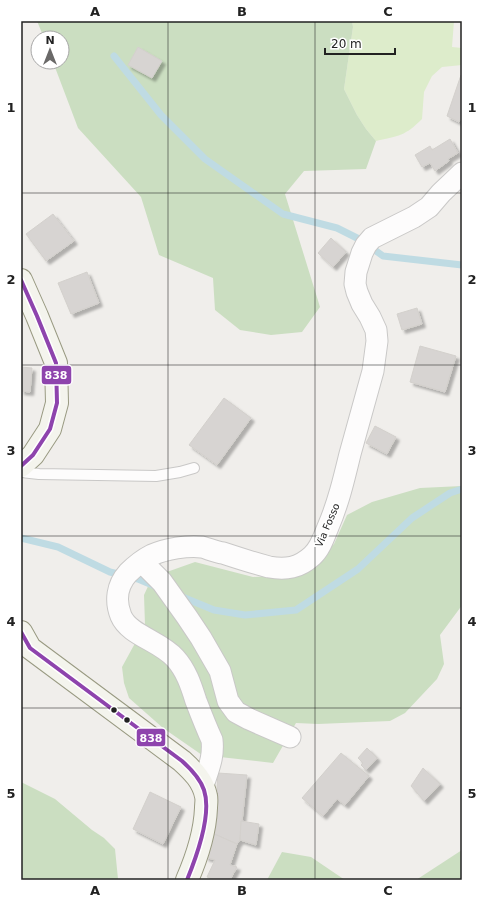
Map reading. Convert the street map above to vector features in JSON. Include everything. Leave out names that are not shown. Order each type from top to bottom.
[{"type":"main road","points":[[21,280],[56,363],[57,402],[50,429],[33,455],[21,466]]},
{"type":"main road","points":[[21,632],[30,648],[182,761],[194,772],[203,786],[207,797],[206,814],[204,833],[195,862],[187,880]]},
{"type":"street","name":"Via Fosso","points":[[203,786],[212,759],[212,740],[183,668],[174,656],[160,645],[133,630],[126,624],[120,611],[117,597],[118,588],[133,568],[151,555],[162,552],[189,547],[202,547],[269,567],[288,569],[305,562],[318,549],[335,510],[373,371],[377,341],[376,330],[362,304],[355,284],[356,272],[362,253],[372,238],[414,217],[429,207],[462,173]]},
{"type":"street","points":[[142,562],[162,582],[194,627],[220,671],[228,701],[236,712],[290,737]]},
{"type":"lane","points":[[21,472],[39,474],[156,476],[194,468]]},
{"type":"green space","points":[[37,21],[352,21],[353,27],[344,89],[357,115],[376,141],[366,169],[304,171],[285,194],[320,307],[302,332],[271,335],[240,330],[215,310],[213,278],[159,255],[141,197],[78,128],[56,70],[70,70],[70,30],[41,30]]},
{"type":"green space","points":[[352,21],[454,21],[452,47],[462,48],[462,65],[442,67],[432,76],[424,92],[422,119],[406,132],[376,141],[357,115],[344,89],[353,27]]},
{"type":"green space","points":[[462,486],[462,606],[440,635],[444,664],[437,679],[405,713],[390,721],[318,724],[296,723],[273,763],[202,755],[163,728],[129,698],[124,683],[122,667],[145,625],[144,595],[150,582],[164,573],[195,562],[253,577],[298,575],[334,544],[347,515],[372,502],[420,488]]},
{"type":"green space","points":[[21,782],[55,799],[92,830],[104,838],[115,849],[119,880],[21,880]]},
{"type":"green space","points":[[462,850],[462,880],[416,880]]},
{"type":"green space","points":[[282,852],[311,857],[345,880],[267,880]]},
{"type":"building","points":[[138,47],[162,61],[152,78],[128,65]]},
{"type":"building","points":[[461,75],[462,110],[460,113],[462,114],[462,117],[459,122],[447,116]]},
{"type":"building","points":[[450,139],[458,153],[448,159],[449,161],[435,171],[430,163],[422,167],[415,155],[430,146],[432,150]]},
{"type":"building","points":[[53,214],[74,241],[46,261],[26,234]]},
{"type":"building","points":[[331,238],[346,252],[333,267],[318,253]]},
{"type":"building","points":[[87,272],[99,303],[71,314],[58,283]]},
{"type":"building","points":[[417,308],[422,324],[402,330],[397,314]]},
{"type":"building","points":[[420,346],[456,356],[445,392],[410,382]]},
{"type":"building","points":[[21,367],[32,368],[30,392],[21,391]]},
{"type":"building","points":[[224,398],[251,418],[217,465],[189,445]]},
{"type":"building","points":[[375,426],[396,437],[387,454],[366,443]]},
{"type":"building","points":[[367,748],[377,758],[366,770],[361,765],[363,763],[358,758]]},
{"type":"building","points":[[341,753],[369,776],[345,805],[337,799],[323,816],[302,798]]},
{"type":"building","points":[[423,768],[440,784],[424,801],[411,786]]},
{"type":"building","points":[[218,773],[247,775],[240,840],[237,844],[212,833],[217,818],[215,818]]},
{"type":"building","points":[[150,792],[181,807],[163,844],[133,829]]},
{"type":"building","points":[[241,821],[259,824],[256,845],[240,840]]},
{"type":"building","points":[[212,833],[237,844],[230,865],[237,867],[230,880],[215,880],[207,877],[215,860],[205,857]]},
{"type":"waterway","points":[[114,56],[161,115],[205,159],[283,214],[337,228],[361,240],[383,256],[462,265]]},
{"type":"waterway","points":[[180,596],[214,610],[245,615],[296,610],[358,569],[412,518],[450,493],[462,489]]},
{"type":"waterway","points":[[21,538],[58,547],[110,572],[138,579],[157,587]]},
{"type":"transit line","name":"838","points":[[21,280],[56,363],[57,403],[50,429],[33,455],[21,466]]},
{"type":"transit line","name":"838","points":[[21,632],[30,648],[182,761],[198,778],[204,790],[206,800],[205,823],[195,860],[187,880]]}]
